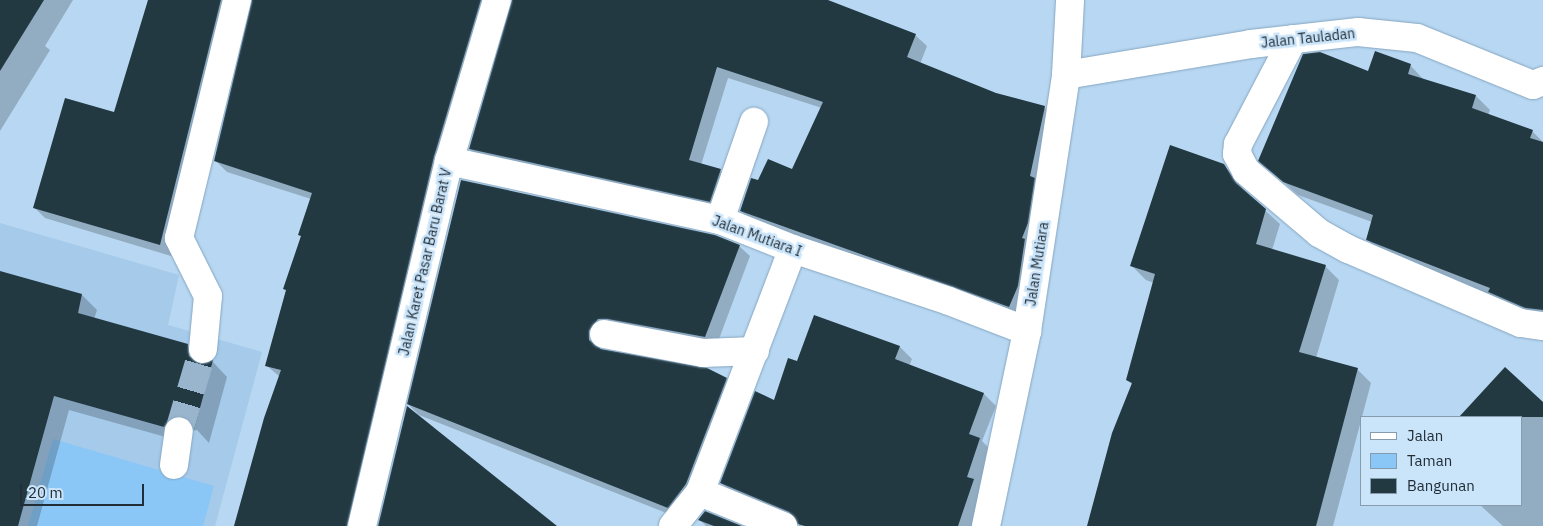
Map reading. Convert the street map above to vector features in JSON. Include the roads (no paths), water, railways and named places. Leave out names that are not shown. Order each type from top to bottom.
[{"type":"street","points":[[203,349],[208,296],[179,238],[237,0]]},
{"type":"street","name":"Jalan Karet Pasar Baru Barat V","points":[[362,526],[449,162],[497,0]]},
{"type":"street","name":"Jalan Mutiara","points":[[986,526],[1027,331],[1066,75],[1070,0]]},
{"type":"street","name":"Jalan Tauladan","points":[[1066,75],[1293,39],[1358,32],[1416,38],[1540,85]]},
{"type":"street","points":[[1293,39],[1238,144],[1237,154],[1246,172],[1319,233],[1348,249],[1521,323],[1543,326]]},
{"type":"street","points":[[720,220],[754,122]]},
{"type":"street","name":"Jalan Mutiara I","points":[[449,162],[720,220],[793,250],[949,301],[1027,331]]},
{"type":"street","points":[[673,526],[700,492],[793,250]]},
{"type":"street","points":[[604,334],[703,353],[755,352]]},
{"type":"street","points":[[174,465],[179,431]]},
{"type":"street","points":[[700,492],[783,526]]},
{"type":"tunnel","points":[[179,431],[203,349]]}]
